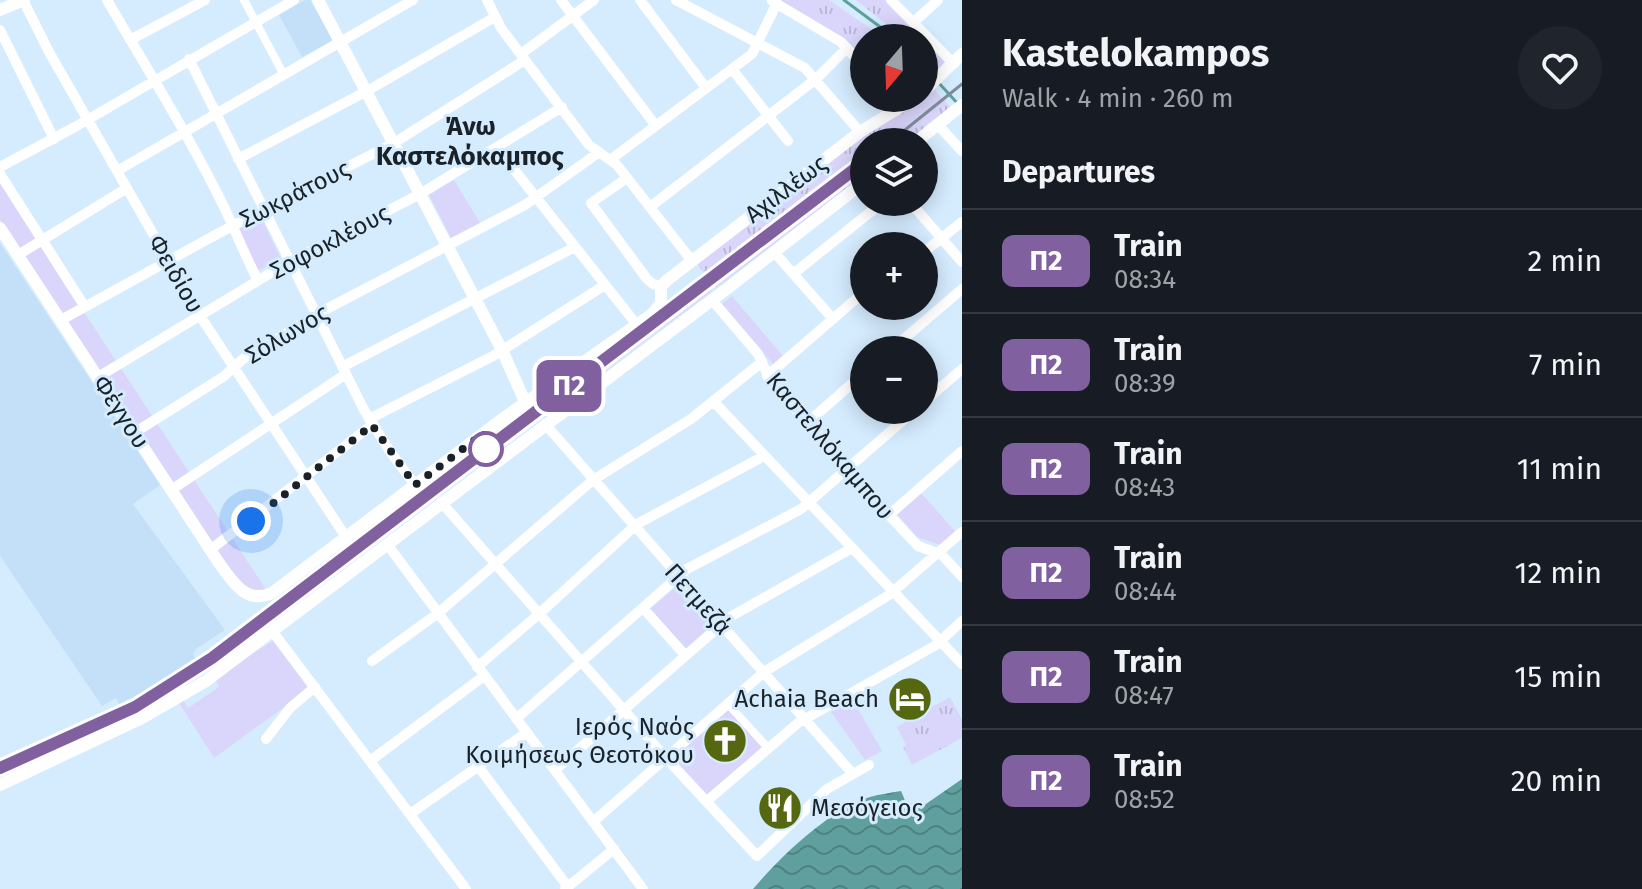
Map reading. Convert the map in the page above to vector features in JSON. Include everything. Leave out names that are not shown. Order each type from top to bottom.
[{"type":"street","points":[[0,10],[23,0]]},
{"type":"street","name":"Φειδίου","points":[[23,0],[200,316],[346,537]]},
{"type":"street","points":[[107,0],[226,210],[231,227],[258,281]]},
{"type":"street","points":[[130,40],[205,0]]},
{"type":"street","points":[[244,0],[284,75]]},
{"type":"street","points":[[0,167],[294,0]]},
{"type":"street","points":[[318,0],[502,350],[526,404]]},
{"type":"street","points":[[117,171],[413,0]]},
{"type":"street","points":[[487,0],[523,57],[589,145],[610,160],[627,178],[692,261]]},
{"type":"street","points":[[561,0],[656,126]]},
{"type":"street","name":"Σωκράτους","points":[[61,320],[394,143],[523,57],[594,0]]},
{"type":"street","points":[[640,0],[706,88]]},
{"type":"street","points":[[676,0],[805,68],[857,128]]},
{"type":"street","points":[[891,0],[958,59],[938,79]]},
{"type":"street","points":[[915,21],[938,0]]},
{"type":"street","points":[[610,160],[753,52],[774,2],[824,30],[850,51]]},
{"type":"street","points":[[238,159],[367,91],[495,17]]},
{"type":"street","points":[[0,30],[54,139]]},
{"type":"street","points":[[650,207],[816,79],[847,48]]},
{"type":"street","points":[[189,59],[371,422],[415,485]]},
{"type":"street","points":[[732,69],[788,141]]},
{"type":"street","name":"Σοφοκλέους","points":[[98,377],[289,262],[418,195],[562,107]]},
{"type":"street","points":[[934,128],[959,108]]},
{"type":"street","name":"Αχιλλέως","points":[[865,128],[883,112]]},
{"type":"street","points":[[938,125],[962,151]]},
{"type":"street","name":"Αχιλλέως","points":[[662,286],[850,140]]},
{"type":"street","points":[[497,148],[637,325]]},
{"type":"street","name":"Σόλωνος","points":[[134,433],[223,377],[243,359],[317,314],[536,198],[598,153]]},
{"type":"street","points":[[0,174],[85,307]]},
{"type":"street","points":[[346,537],[659,308],[662,286],[647,279],[591,203],[627,178]]},
{"type":"street","points":[[18,255],[127,188]]},
{"type":"street","name":"Αχιλλέως","points":[[0,785],[168,705],[273,632],[850,193]]},
{"type":"street","points":[[793,274],[866,216]]},
{"type":"street","points":[[922,216],[962,262]]},
{"type":"street","points":[[938,241],[962,222]]},
{"type":"street","name":"Φέγγου","points":[[0,228],[210,550],[245,594],[261,597],[272,593],[346,537]]},
{"type":"street","points":[[171,490],[344,370],[575,247]]},
{"type":"street","points":[[774,252],[833,319]]},
{"type":"street","points":[[210,550],[306,477],[371,422],[502,350],[605,285]]},
{"type":"street","points":[[907,336],[962,289]]},
{"type":"street","name":"Καστελλόκαμπου","points":[[712,300],[758,354],[767,376],[847,469],[915,544],[932,552],[962,577]]},
{"type":"street","points":[[767,376],[850,304]]},
{"type":"street","points":[[372,661],[437,614],[593,480],[676,429],[762,362]]},
{"type":"street","points":[[938,390],[962,369]]},
{"type":"street","points":[[807,423],[850,385]]},
{"type":"street","points":[[714,402],[962,664]]},
{"type":"street","name":"Πετμεζά","points":[[545,424],[852,773]]},
{"type":"street","points":[[516,719],[687,569],[810,503],[899,424]]},
{"type":"street","points":[[889,515],[962,451]]},
{"type":"street","points":[[370,761],[480,671],[634,526],[764,456]]},
{"type":"street","points":[[441,502],[666,758],[757,856],[827,789],[869,765]]},
{"type":"street","points":[[593,822],[764,672],[893,592],[923,565],[932,552],[962,532]]},
{"type":"street","points":[[387,544],[643,889]]},
{"type":"street","points":[[555,770],[721,624],[852,548]]},
{"type":"street","points":[[643,608],[685,655]]},
{"type":"street","points":[[707,801],[804,719],[940,641],[962,621]]},
{"type":"street","points":[[273,632],[466,889]]},
{"type":"street","points":[[266,739],[290,708],[315,687]]},
{"type":"street","points":[[728,704],[768,748]]},
{"type":"street","points":[[410,814],[526,733]]},
{"type":"street","points":[[478,766],[567,888],[614,849]]},
{"type":"shaded area","points":[[310,0],[333,40],[302,57],[279,15]]},
{"type":"shaded area","points":[[0,243],[160,485],[133,504],[225,630],[196,649],[193,654],[196,660],[169,679],[119,704],[116,698],[102,706],[0,556]]},
{"type":"shaded area","points":[[707,277],[711,282],[210,663],[146,703],[0,771],[0,765],[126,708],[181,675]]},
{"type":"green space","points":[[779,0],[829,0],[864,24],[850,24],[850,44]]},
{"type":"green space","points":[[856,0],[885,0],[910,24],[886,24]]},
{"type":"green space","points":[[938,52],[944,60],[938,72]]},
{"type":"green space","points":[[938,93],[952,109],[927,128],[874,128],[899,112],[938,112]]},
{"type":"green space","points":[[850,144],[850,186],[716,288],[697,264]]},
{"type":"green space","points":[[0,180],[37,239],[20,250],[0,219]]},
{"type":"green space","points":[[454,180],[480,223],[451,238],[429,195]]},
{"type":"green space","points":[[261,217],[281,259],[257,271],[235,230]]},
{"type":"green space","points":[[41,244],[81,305],[63,315],[23,256]]},
{"type":"green space","points":[[707,285],[712,291],[538,421],[534,415]]},
{"type":"green space","points":[[732,296],[783,356],[774,365],[722,304]]},
{"type":"green space","points":[[84,312],[267,591],[244,591],[66,322]]},
{"type":"green space","points":[[921,493],[955,531],[940,545],[917,537],[897,514]]},
{"type":"green space","points":[[677,586],[712,625],[685,649],[650,609]]},
{"type":"green space","points":[[273,641],[309,689],[214,758],[178,701],[182,699],[188,708],[219,687],[214,677]]},
{"type":"green space","points":[[950,697],[962,719],[962,738],[912,765],[897,727]]},
{"type":"green space","points":[[853,700],[882,751],[865,760],[831,712]]},
{"type":"green space","points":[[728,704],[768,748],[707,801],[666,758]]},
{"type":"water","points":[[962,779],[962,889],[753,889],[807,836],[855,803],[901,791],[912,817],[915,815],[910,803],[923,806]]},
{"type":"waterway","points":[[844,0],[876,24]]},
{"type":"waterway","points":[[938,82],[959,105]]},
{"type":"railway","points":[[907,128],[962,84]]},
{"type":"railway","points":[[0,768],[135,707],[212,658],[850,173]]},
{"type":"train","name":"Π2","points":[[0,768],[135,707],[212,658],[850,173]]},
{"type":"place","name":"Achaia Beach","points":[[910,699]]},
{"type":"place","name":"Ιερός Ναός Κοιμήσεως Θεοτόκου","points":[[725,741]]},
{"type":"place","name":"Μεσόγειος","points":[[780,808]]},
{"type":"district","name":"Άνω Καστελόκαμπος","points":[[470,141]]},
{"type":"route","points":[[251,521],[372,425],[415,485],[484,433],[486,449]]}]
